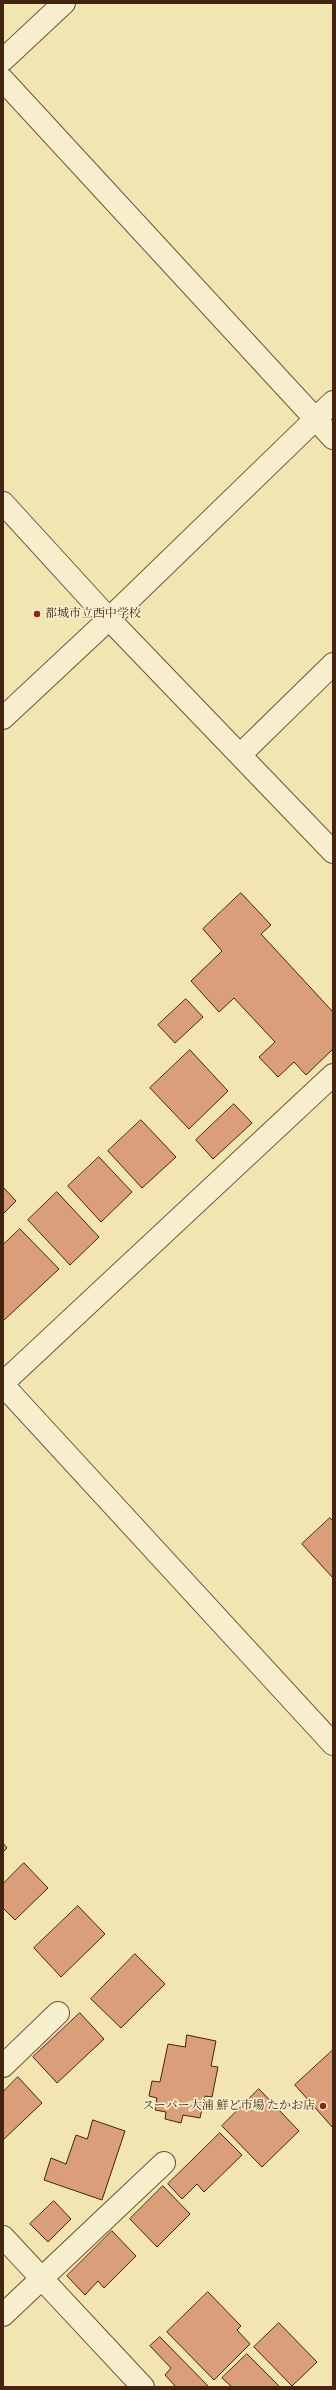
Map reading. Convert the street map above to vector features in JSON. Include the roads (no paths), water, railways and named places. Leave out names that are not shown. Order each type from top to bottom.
[{"type":"street","points":[[3,60],[64,3]]},
{"type":"street","points":[[3,80],[333,438]]},
{"type":"street","points":[[3,718],[110,619],[333,402]]},
{"type":"street","points":[[3,503],[110,619],[333,852]]},
{"type":"street","points":[[240,755],[333,664]]},
{"type":"street","points":[[333,1074],[3,1384],[333,1744]]},
{"type":"street","points":[[3,2066],[58,2014]]},
{"type":"street","points":[[3,2315],[164,2163]]},
{"type":"street","points":[[3,2237],[143,2387]]},
{"type":"place","name":"都城市立西中学校","points":[[37,614]]},
{"type":"place","name":"スーパー大浦 鮮ど市場 たかお店","points":[[323,2106]]}]
